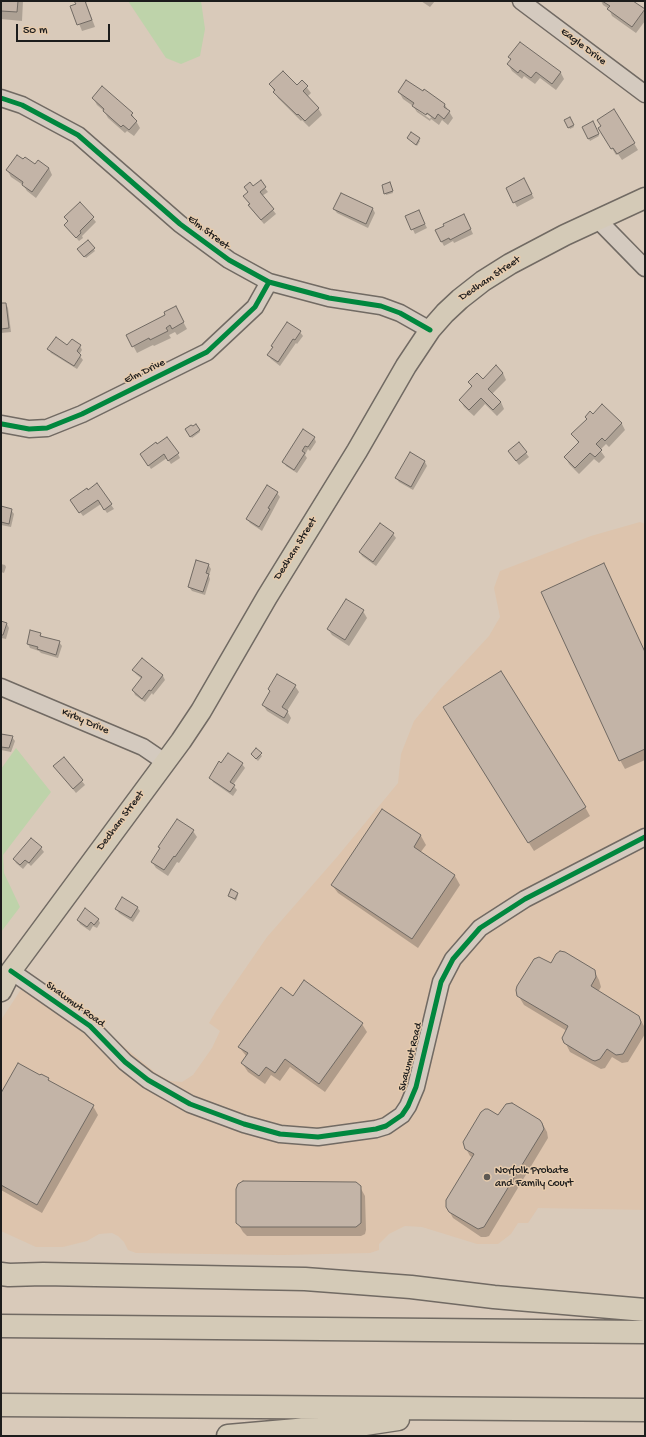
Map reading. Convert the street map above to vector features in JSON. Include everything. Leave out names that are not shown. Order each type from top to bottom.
[{"type":"highway","points":[[1,1263],[11,1264],[44,1274]]},
{"type":"highway","points":[[1,1274],[306,1279],[411,1287],[494,1297],[645,1310]]},
{"type":"highway","points":[[1,1326],[645,1332]]},
{"type":"highway","points":[[1,1405],[645,1410]]},
{"type":"highway","points":[[228,1436],[365,1424],[460,1409]]},
{"type":"main road","name":"Dedham Street","points":[[1,992],[6,976],[165,762],[201,711],[259,610],[357,451],[406,366],[430,330],[452,306],[484,281],[529,253],[645,198]]},
{"type":"street","name":"Eagle Drive","points":[[521,1],[645,94]]},
{"type":"street","name":"Elm Street","points":[[1,98],[22,105],[78,135],[180,224],[229,260],[269,282],[329,298],[381,306],[400,313],[430,330]]},
{"type":"street","points":[[598,220],[645,268]]},
{"type":"street","name":"Elm Drive","points":[[2,424],[29,429],[47,428],[82,414],[207,352],[255,307],[269,282]]},
{"type":"street","name":"Kirby Drive","points":[[1,687],[143,747],[165,762]]},
{"type":"street","name":"Shawmut Road","points":[[6,976],[90,1026],[125,1062],[148,1080],[190,1104],[244,1124],[280,1134],[318,1136],[376,1129],[386,1126],[402,1115],[408,1106],[416,1087],[441,982],[453,959],[480,928],[526,899],[645,837]]},
{"type":"shaded area","points":[[640,522],[645,524],[645,1210],[538,1208],[528,1223],[518,1223],[511,1234],[498,1244],[477,1244],[422,1227],[405,1226],[389,1234],[379,1244],[379,1250],[370,1253],[282,1255],[136,1253],[128,1250],[124,1242],[112,1233],[99,1234],[87,1241],[63,1247],[36,1247],[1,1231],[1,1020],[31,974],[82,1012],[156,1073],[170,1081],[182,1082],[193,1075],[212,1048],[220,1031],[209,1023],[216,1011],[267,937],[337,857],[398,783],[401,754],[414,721],[441,688],[489,636],[500,617],[494,588],[500,571],[591,536]]},
{"type":"green space","points":[[128,1],[201,1],[205,29],[200,56],[181,64],[166,58]]},
{"type":"green space","points":[[16,748],[51,792],[3,855],[4,873],[20,907],[1,932],[1,769]]},
{"type":"building","points":[[1,1],[18,1],[17,12],[1,11]]},
{"type":"building","points":[[74,1],[85,1],[92,20],[77,25],[70,6],[76,4]]},
{"type":"building","points":[[602,1],[633,1],[645,9],[632,27],[607,9],[610,6]]},
{"type":"building","points":[[520,42],[561,72],[552,84],[536,72],[531,78],[520,70],[518,73],[507,64],[511,59],[508,57]]},
{"type":"building","points":[[283,71],[297,85],[302,80],[308,86],[303,91],[319,108],[305,121],[273,92],[275,90],[269,84]]},
{"type":"building","points":[[406,80],[423,91],[424,89],[445,104],[444,107],[450,111],[444,119],[438,114],[435,119],[427,113],[426,115],[412,106],[414,103],[398,92]]},
{"type":"building","points":[[102,86],[133,113],[131,115],[137,121],[129,130],[123,125],[121,127],[103,111],[104,109],[92,98]]},
{"type":"building","points":[[614,109],[635,143],[617,154],[613,148],[611,149],[598,128],[601,126],[597,120]]},
{"type":"building","points":[[570,117],[574,125],[568,128],[564,120]]},
{"type":"building","points":[[593,121],[599,134],[588,139],[582,127]]},
{"type":"building","points":[[411,132],[420,138],[416,145],[407,138]]},
{"type":"building","points":[[17,155],[23,159],[25,157],[35,164],[38,160],[49,168],[32,192],[22,185],[23,182],[6,170]]},
{"type":"building","points":[[524,178],[532,194],[513,203],[506,188]]},
{"type":"building","points":[[261,180],[266,187],[260,192],[274,209],[261,220],[248,205],[250,204],[243,196],[248,192],[244,187],[250,182],[253,186]]},
{"type":"building","points":[[390,182],[393,191],[384,194],[382,185]]},
{"type":"building","points":[[341,193],[373,208],[366,224],[333,209]]},
{"type":"building","points":[[80,202],[94,217],[80,231],[81,233],[76,238],[64,225],[68,221],[64,217]]},
{"type":"building","points":[[419,210],[425,224],[411,230],[405,216]]},
{"type":"building","points":[[464,214],[471,229],[450,240],[449,238],[441,242],[435,230],[444,226],[443,224]]},
{"type":"building","points":[[88,240],[95,248],[84,257],[77,249]]},
{"type":"building","points":[[1,303],[6,303],[9,328],[1,329]]},
{"type":"building","points":[[176,306],[184,322],[172,329],[170,325],[166,328],[168,331],[150,340],[149,338],[132,347],[126,335],[165,315],[164,312]]},
{"type":"building","points":[[287,322],[301,331],[295,340],[293,339],[278,362],[267,355],[273,347],[271,346]]},
{"type":"building","points":[[56,337],[67,345],[72,339],[81,345],[77,351],[81,355],[74,366],[47,349]]},
{"type":"building","points":[[496,365],[503,373],[488,389],[501,402],[493,410],[481,398],[469,410],[459,400],[472,386],[468,382],[477,373],[483,379]]},
{"type":"building","points":[[602,404],[622,423],[605,441],[602,438],[596,444],[602,450],[595,457],[590,453],[575,468],[564,457],[579,442],[571,434],[587,419],[585,417],[590,411],[593,414]]},
{"type":"building","points":[[196,424],[200,430],[190,437],[185,429]]},
{"type":"building","points":[[303,429],[315,437],[308,447],[305,446],[302,451],[305,453],[294,470],[282,462]]},
{"type":"building","points":[[167,437],[179,453],[168,461],[164,454],[148,466],[140,454],[156,442],[157,444]]},
{"type":"building","points":[[519,442],[527,452],[516,461],[508,451]]},
{"type":"building","points":[[410,452],[425,461],[411,487],[395,478]]},
{"type":"building","points":[[97,483],[112,504],[104,510],[98,500],[79,513],[70,500]]},
{"type":"building","points":[[267,485],[278,492],[259,527],[246,519]]},
{"type":"building","points":[[1,506],[12,509],[9,524],[1,522]]},
{"type":"building","points":[[380,523],[394,533],[373,562],[359,552]]},
{"type":"building","points":[[196,560],[209,564],[206,573],[209,574],[203,592],[188,587]]},
{"type":"building","points":[[604,563],[645,652],[645,749],[619,761],[541,592]]},
{"type":"building","points":[[346,599],[364,610],[345,640],[327,629]]},
{"type":"building","points":[[1,621],[7,623],[3,635],[1,635]]},
{"type":"building","points":[[30,630],[41,633],[40,636],[60,641],[56,655],[27,644]]},
{"type":"building","points":[[142,658],[163,675],[151,691],[149,690],[142,699],[132,690],[142,677],[132,670]]},
{"type":"building","points":[[501,671],[586,807],[528,843],[443,707]]},
{"type":"building","points":[[277,674],[296,685],[282,707],[288,711],[284,718],[262,705],[270,691],[268,689]]},
{"type":"building","points":[[1,734],[13,736],[9,748],[1,747]]},
{"type":"building","points":[[256,748],[262,753],[256,759],[251,754]]},
{"type":"building","points":[[228,753],[243,763],[230,782],[235,785],[230,792],[209,778],[219,761],[221,763]]},
{"type":"building","points":[[64,757],[83,780],[73,789],[53,766]]},
{"type":"building","points":[[382,809],[421,835],[414,847],[455,875],[412,939],[331,885]]},
{"type":"building","points":[[177,819],[194,830],[164,870],[151,862],[160,848],[158,847]]},
{"type":"building","points":[[31,838],[42,847],[29,863],[25,860],[20,865],[13,859]]},
{"type":"building","points":[[231,889],[238,893],[235,899],[228,896]]},
{"type":"building","points":[[122,897],[138,907],[131,918],[115,909]]},
{"type":"building","points":[[85,908],[99,919],[94,925],[91,922],[87,927],[77,920]]},
{"type":"building","points":[[560,951],[565,952],[595,970],[596,977],[591,986],[639,1016],[641,1022],[640,1025],[623,1054],[616,1055],[607,1049],[600,1059],[595,1061],[592,1060],[564,1043],[562,1038],[568,1026],[517,996],[517,986],[534,959],[539,957],[551,963],[556,954]]},
{"type":"building","points":[[304,980],[363,1023],[319,1084],[285,1059],[275,1073],[266,1067],[259,1076],[241,1063],[248,1053],[238,1047],[281,987],[293,996]]},
{"type":"building","points":[[18,1063],[40,1075],[41,1074],[49,1078],[48,1080],[94,1105],[37,1205],[1,1185],[1,1093]]},
{"type":"building","name":"Norfolk Probate and Family Court","points":[[512,1103],[540,1120],[544,1129],[484,1227],[478,1229],[449,1212],[446,1207],[446,1200],[474,1154],[465,1149],[463,1142],[481,1112],[488,1109],[498,1115],[506,1104]]},
{"type":"building","points":[[243,1181],[356,1182],[361,1186],[361,1223],[356,1227],[241,1227],[236,1223],[236,1189],[238,1184]]},
{"type":"cycle path","points":[[1,98],[22,105],[78,135],[180,224],[229,260],[269,282],[329,298],[381,306],[400,313],[430,330]]},
{"type":"cycle path","points":[[2,424],[29,429],[47,428],[82,414],[207,352],[255,307],[269,282]]},
{"type":"cycle path","points":[[11,971],[90,1026],[125,1062],[148,1080],[190,1104],[244,1124],[280,1134],[318,1137],[376,1129],[386,1126],[402,1115],[408,1106],[416,1087],[441,982],[453,959],[480,928],[525,899],[645,837]]},
{"type":"place","name":"Norfolk Probate and Family Court","points":[[487,1177]]}]
